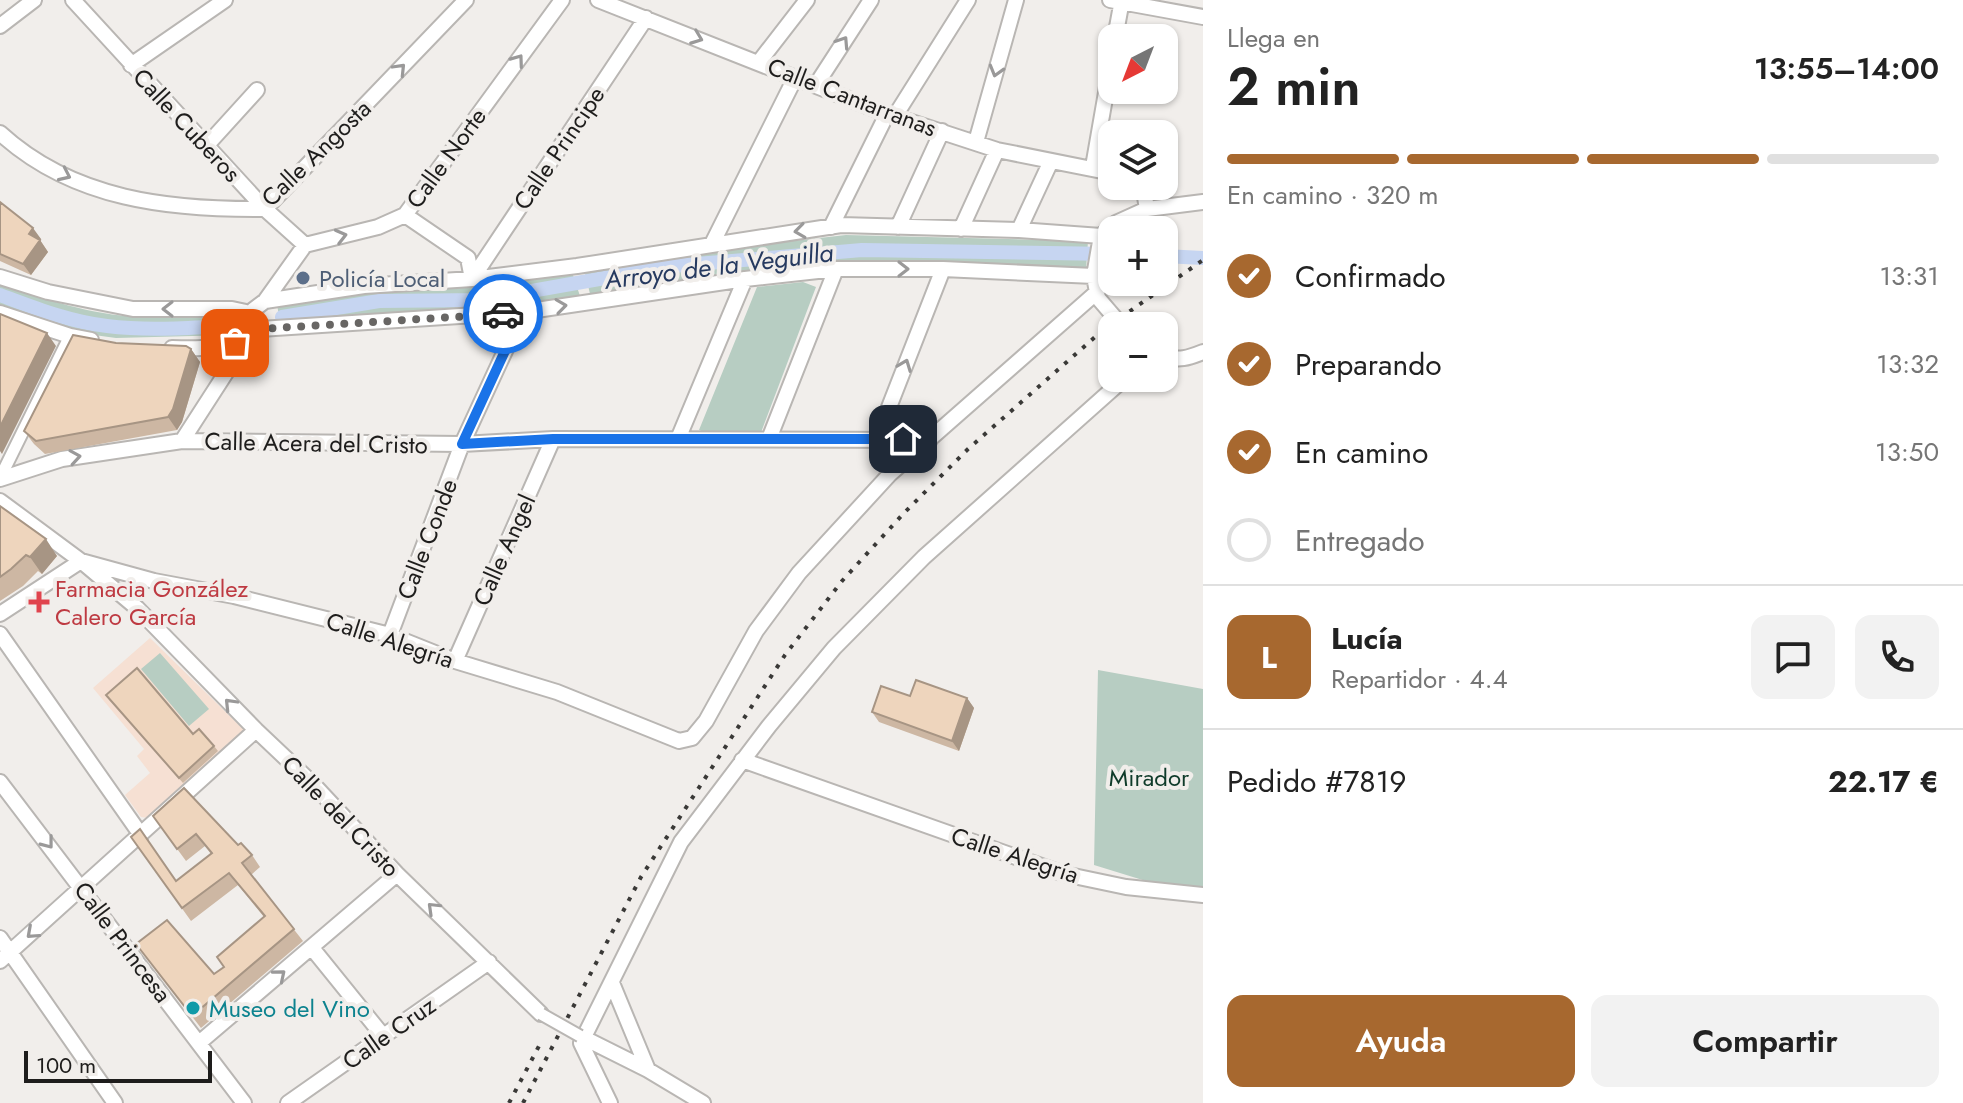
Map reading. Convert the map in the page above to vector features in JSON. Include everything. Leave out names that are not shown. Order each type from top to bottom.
[{"type":"street","points":[[0,26],[34,0]]},
{"type":"street","name":"Calle Cuberos","points":[[73,0],[265,209],[305,245]]},
{"type":"street","points":[[131,65],[225,0]]},
{"type":"street","name":"Calle Angosta","points":[[0,133],[42,164],[104,193],[147,202],[220,210],[265,209],[466,0]]},
{"type":"street","name":"Calle Norte","points":[[305,245],[378,227],[405,215],[562,0]]},
{"type":"street","name":"Calle Cantarranas","points":[[598,0],[891,115],[997,150],[1098,169]]},
{"type":"street","points":[[816,85],[871,0]]},
{"type":"street","points":[[831,227],[891,115],[968,0]]},
{"type":"street","points":[[976,142],[1016,0]]},
{"type":"street","points":[[1116,24],[1118,1],[1203,17]]},
{"type":"street","points":[[759,62],[802,2]]},
{"type":"street","name":"Calle Principe","points":[[472,279],[646,18]]},
{"type":"street","points":[[712,244],[795,78]]},
{"type":"street","points":[[207,145],[257,90]]},
{"type":"street","points":[[1093,167],[1104,104]]},
{"type":"street","points":[[898,227],[942,131]]},
{"type":"street","points":[[961,229],[997,150]]},
{"type":"street","points":[[1019,230],[1051,161]]},
{"type":"street","points":[[1144,200],[1147,209]]},
{"type":"street","points":[[1132,216],[1147,209],[1203,202]]},
{"type":"street","points":[[405,215],[468,258],[472,279]]},
{"type":"street","points":[[0,277],[48,292],[133,309],[232,309],[255,308],[364,286],[472,279],[577,266],[831,227],[1019,230],[1098,236]]},
{"type":"street","points":[[253,331],[241,322],[305,245]]},
{"type":"street","points":[[1098,253],[1094,276],[1098,298],[1110,312]]},
{"type":"street","points":[[157,347],[216,347],[235,343],[253,331],[523,312],[745,279],[836,269],[943,269],[1094,276]]},
{"type":"street","points":[[769,439],[836,269]]},
{"type":"street","points":[[877,438],[943,269]]},
{"type":"street","points":[[678,439],[745,279]]},
{"type":"street","points":[[930,440],[1097,292]]},
{"type":"street","name":"Calle Conde","points":[[390,635],[462,444],[523,312]]},
{"type":"street","points":[[0,313],[70,336],[112,343]]},
{"type":"street","points":[[182,441],[253,331]]},
{"type":"street","points":[[0,478],[70,336]]},
{"type":"street","points":[[1178,360],[1203,352]]},
{"type":"street","points":[[610,1103],[581,1043],[582,1037],[681,842],[742,760],[834,648],[924,557],[1108,392]]},
{"type":"street","name":"Calle Acera del Cristo","points":[[0,478],[62,459],[182,441],[462,444],[553,439],[930,440]]},
{"type":"street","name":"Calle Angel","points":[[455,661],[553,439]]},
{"type":"street","name":"Calle Alegría","points":[[81,561],[154,581],[234,596],[390,635],[455,661],[557,692],[679,741],[692,738],[706,721],[756,631],[799,573],[890,474],[930,440]]},
{"type":"street","name":"Calle del Cristo","points":[[0,501],[81,561],[137,608],[313,784],[397,874],[541,1014],[648,1070],[703,1103]]},
{"type":"street","points":[[0,614],[81,561]]},
{"type":"street","points":[[137,608],[136,600],[145,585],[154,581]]},
{"type":"street","points":[[0,634],[141,835]]},
{"type":"street","points":[[5,957],[256,730]]},
{"type":"street","name":"Calle Alegría","points":[[742,760],[1064,874],[1126,887],[1203,895]]},
{"type":"street","name":"Calle Princesa","points":[[0,782],[244,1103]]},
{"type":"street","points":[[199,1043],[397,874]]},
{"type":"street","points":[[0,938],[5,957],[115,1103]]},
{"type":"street","points":[[312,948],[384,1037]]},
{"type":"street","name":"Calle Cruz","points":[[288,1103],[489,962]]},
{"type":"street","points":[[612,983],[648,1070]]},
{"type":"shaded area","points":[[150,638],[245,731],[149,818],[141,817],[125,795],[150,773],[137,756],[144,749],[93,688]]},
{"type":"green space","points":[[846,235],[1088,241],[1086,270],[879,261],[801,263],[666,285],[592,302],[583,265]]},
{"type":"green space","points":[[572,272],[581,299],[355,321],[283,336],[277,305],[361,292],[486,285]]},
{"type":"green space","points":[[803,282],[816,287],[760,435],[714,436],[699,430],[757,287]]},
{"type":"green space","points":[[0,284],[68,305],[121,316],[172,318],[227,315],[231,335],[116,338],[72,332],[0,308]]},
{"type":"green space","points":[[160,653],[209,709],[189,726],[141,669]]},
{"type":"green space","name":"Mirador","points":[[1098,670],[1203,689],[1203,893],[1188,894],[1094,865]]},
{"type":"building","points":[[0,202],[33,228],[29,234],[40,240],[23,264],[0,254]]},
{"type":"building","points":[[0,314],[47,333],[0,427]]},
{"type":"building","points":[[73,335],[116,343],[186,346],[191,349],[168,417],[36,441],[24,431]]},
{"type":"building","points":[[0,506],[46,539],[30,557],[26,555],[0,577]]},
{"type":"building","points":[[137,668],[193,734],[199,729],[214,746],[179,778],[106,695]]},
{"type":"building","points":[[916,680],[967,698],[952,741],[872,712],[881,686],[910,696]]},
{"type":"building","points":[[184,788],[238,845],[241,843],[252,855],[242,863],[294,929],[192,1016],[136,944],[167,920],[214,974],[224,967],[217,957],[265,916],[229,873],[182,908],[131,837],[140,829],[176,881],[212,853],[196,834],[177,849],[153,816]]},
{"type":"waterway","name":"Arroyo de la Veguilla","points":[[282,317],[379,301],[481,300],[673,266],[862,250],[1098,254]]},
{"type":"waterway","name":"Arroyo de la Veguilla","points":[[1178,257],[1203,258]]},
{"type":"waterway","name":"Arroyo de la Veguilla","points":[[0,295],[66,318],[107,326],[152,329],[226,326]]},
{"type":"railway","points":[[523,1103],[641,877],[785,655],[842,581],[968,449],[1103,330],[1203,260]]},
{"type":"railway","points":[[509,1103],[539,1046]]},
{"type":"way so far","points":[[235,343],[247,332],[255,333],[260,329],[503,314]]},
{"type":"place","name":"Policía Local","points":[[303,278]]},
{"type":"place","name":"Farmacia González Calero García","points":[[39,602]]},
{"type":"place","name":"Museo del Vino","points":[[193,1008]]},
{"type":"route","points":[[503,314],[523,312],[462,444],[553,439],[903,439]]}]
